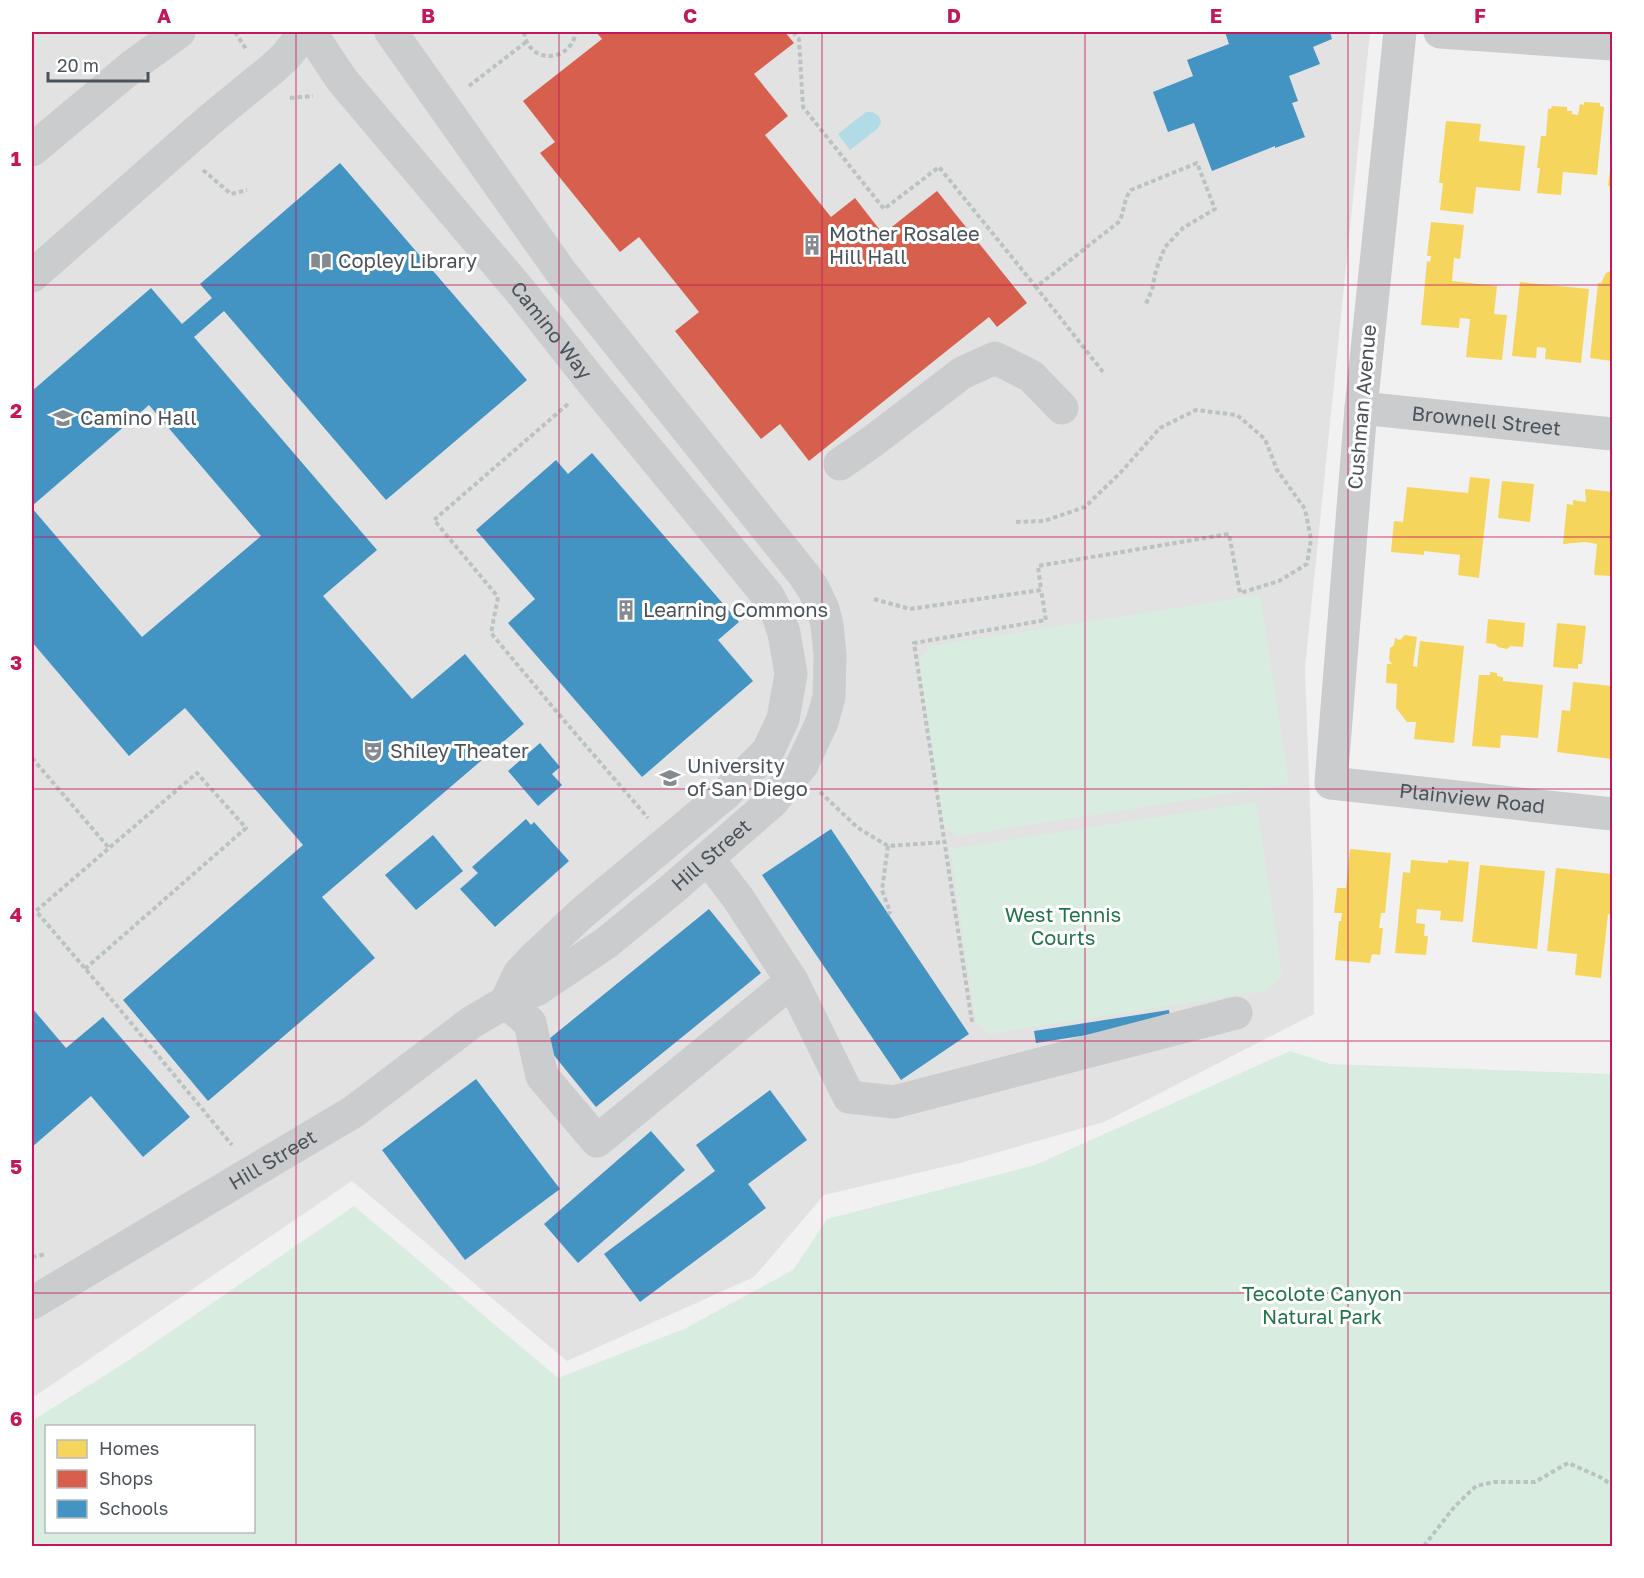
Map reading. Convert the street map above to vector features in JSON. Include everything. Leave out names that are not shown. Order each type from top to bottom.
[{"type":"street","points":[[32,150],[135,64],[179,32]]},
{"type":"street","points":[[32,276],[212,118],[272,69],[308,32]]},
{"type":"street","name":"Camino Way","points":[[308,32],[342,80],[521,292],[768,596],[784,633]]},
{"type":"street","name":"Hill Street","points":[[32,1303],[353,1112],[472,1022],[506,1002],[536,990],[606,944],[773,801],[802,765],[822,722],[829,697],[830,654],[823,609],[814,590],[561,272],[391,32]]},
{"type":"street","name":"Cushman Avenue","points":[[1331,783],[1360,408],[1400,32]]},
{"type":"street","points":[[1440,32],[1612,44]]},
{"type":"street","points":[[840,464],[962,373],[995,358],[1031,376],[1062,408]]},
{"type":"street","name":"Brownell Street","points":[[1360,408],[1612,434]]},
{"type":"street","name":"Hill Street","points":[[506,1002],[519,974],[533,959],[582,913],[725,794],[768,751],[783,719],[791,674],[784,633]]},
{"type":"street","name":"Plainview Road","points":[[1331,783],[1612,814]]},
{"type":"street","points":[[708,858],[738,898],[792,981],[849,1097],[894,1102],[1236,1013]]},
{"type":"street","points":[[506,1002],[530,1023],[542,1076],[597,1142],[792,981]]},
{"type":"path","points":[[524,32],[526,42],[538,54],[546,56],[563,53],[574,41],[576,32]]},
{"type":"path","points":[[793,32],[799,39],[803,106],[884,209],[939,167],[1103,372]]},
{"type":"path","points":[[468,87],[526,42]]},
{"type":"path","points":[[1036,287],[1120,221],[1126,196],[1131,190],[1197,163],[1215,209],[1183,228],[1165,247],[1145,306]]},
{"type":"path","points":[[231,194],[247,190]]},
{"type":"path","points":[[592,382],[434,520],[498,597],[491,633],[650,820]]},
{"type":"path","points":[[972,1022],[914,644],[1046,620],[1038,566],[1229,534],[1240,593],[1279,581],[1306,564],[1311,539],[1305,509],[1277,470],[1265,439],[1237,415],[1196,410],[1160,428],[1121,472],[1085,507],[1044,521],[1014,522]]},
{"type":"path","points":[[874,599],[910,609],[1041,590]]},
{"type":"path","points":[[32,758],[109,848]]},
{"type":"path","points":[[85,969],[246,828],[197,774],[36,911],[238,1152]]},
{"type":"path","points":[[820,792],[858,828],[888,846],[945,842]]},
{"type":"path","points":[[888,846],[882,890],[890,912],[888,914]]},
{"type":"path","points":[[1424,1546],[1455,1506],[1476,1486],[1494,1482],[1535,1482],[1568,1462],[1612,1485]]},
{"type":"shaded area","name":"University of San Diego","points":[[32,32],[1370,32],[1305,668],[1313,888],[1314,1014],[1104,1122],[960,1163],[824,1195],[754,1277],[567,1361],[352,1181],[32,1398]]},
{"type":"green space","points":[[1260,595],[1289,784],[958,836],[944,827],[919,661],[931,646]]},
{"type":"green space","name":"West Tennis Courts","points":[[1256,802],[1282,974],[1269,990],[989,1034],[976,1021],[950,849]]},
{"type":"green space","name":"Tecolote Canyon Natural Park","points":[[1290,1051],[1330,1064],[1612,1074],[1612,1546],[32,1546],[32,1421],[129,1360],[354,1206],[558,1378],[684,1329],[793,1270],[827,1219],[1035,1165]]},
{"type":"water","points":[[866,112],[876,114],[881,123],[877,129],[850,150],[838,134]]},
{"type":"building: Homes","points":[[1584,102],[1600,103],[1600,106],[1604,107],[1597,175],[1563,172],[1561,195],[1537,193],[1541,136],[1546,136],[1548,109],[1552,106],[1567,107],[1567,111],[1578,115],[1580,104],[1584,105]]},
{"type":"building: Homes","points":[[1446,121],[1481,124],[1479,141],[1525,146],[1520,191],[1476,187],[1473,214],[1440,210],[1443,183],[1439,183]]},
{"type":"building: Homes","points":[[1611,162],[1612,186],[1608,186]]},
{"type":"building: Homes","points":[[1431,222],[1464,225],[1460,259],[1454,258],[1452,281],[1497,286],[1494,314],[1507,315],[1502,360],[1466,357],[1470,319],[1460,318],[1459,328],[1421,325],[1427,261],[1430,262],[1431,256],[1427,256]]},
{"type":"building: Homes","points":[[1612,270],[1612,361],[1590,358],[1598,283],[1601,283],[1606,273]]},
{"type":"building: Homes","points":[[1520,282],[1589,289],[1581,363],[1545,359],[1546,348],[1537,347],[1536,358],[1512,356]]},
{"type":"building: Homes","points":[[1470,477],[1490,479],[1479,578],[1458,575],[1460,555],[1424,551],[1424,555],[1391,552],[1394,521],[1403,522],[1407,487],[1468,493]]},
{"type":"building: Homes","points":[[1502,481],[1534,484],[1530,522],[1498,518]]},
{"type":"building: Homes","points":[[1585,489],[1612,492],[1612,576],[1594,575],[1597,544],[1585,542],[1563,544],[1567,504],[1573,505],[1573,500],[1586,502]]},
{"type":"building: Homes","points":[[1488,619],[1525,623],[1523,647],[1511,646],[1507,649],[1486,643]]},
{"type":"building: Homes","points":[[1557,623],[1586,626],[1582,664],[1578,664],[1578,669],[1553,667]]},
{"type":"building: Homes","points":[[1405,635],[1417,637],[1413,666],[1417,667],[1420,641],[1464,646],[1454,743],[1414,739],[1416,722],[1407,722],[1396,708],[1397,684],[1386,683],[1387,664],[1392,664],[1389,660],[1390,648],[1394,645],[1395,638],[1400,640]]},
{"type":"building: Homes","points":[[1490,672],[1503,677],[1503,681],[1543,685],[1538,738],[1501,735],[1500,748],[1472,746],[1479,675],[1490,675]]},
{"type":"building: Homes","points":[[1573,682],[1612,686],[1612,759],[1557,752],[1562,710],[1570,711]]},
{"type":"building: Homes","points":[[1350,849],[1391,853],[1385,913],[1381,913],[1379,928],[1383,928],[1380,955],[1372,954],[1370,963],[1335,960],[1342,913],[1334,913],[1337,888],[1346,888]]},
{"type":"building: Homes","points":[[1411,860],[1469,862],[1463,922],[1440,920],[1441,911],[1417,909],[1416,923],[1425,924],[1424,936],[1428,936],[1426,955],[1395,953],[1403,872],[1410,873]]},
{"type":"building: Homes","points":[[1480,865],[1545,871],[1537,949],[1472,942]]},
{"type":"building: Homes","points":[[1556,868],[1612,874],[1612,915],[1608,914],[1601,978],[1575,975],[1577,954],[1547,951]]},
{"type":"building: Shops","name":"Mother Rosalee Hill Hall","points":[[596,32],[785,32],[794,43],[754,74],[788,116],[765,135],[831,217],[855,198],[883,234],[937,191],[1027,303],[997,327],[989,317],[809,461],[780,424],[761,439],[675,331],[699,312],[639,237],[620,252],[540,153],[555,142],[523,101],[602,39]]},
{"type":"building: Schools","points":[[1225,32],[1330,32],[1332,39],[1313,47],[1320,64],[1289,76],[1298,101],[1292,103],[1305,137],[1275,148],[1275,146],[1212,171],[1194,123],[1168,132],[1153,92],[1193,76],[1187,60],[1229,44]]},
{"type":"building: Schools","points":[[340,163],[527,380],[386,500],[224,311],[194,337],[377,550],[323,596],[412,699],[465,654],[524,724],[322,897],[375,958],[208,1101],[123,1000],[303,845],[185,708],[129,756],[32,642],[32,508],[142,637],[261,536],[149,405],[32,506],[32,391],[151,288],[182,324],[212,298],[200,284]]},
{"type":"building: Schools","name":"Learning Commons","points":[[592,453],[739,622],[718,640],[753,681],[642,777],[508,623],[535,599],[476,530],[556,460],[568,474]]},
{"type":"building: Schools","points":[[540,743],[560,767],[552,774],[562,785],[538,806],[508,771]]},
{"type":"building: Schools","points":[[526,819],[531,825],[534,822],[569,861],[495,927],[460,889],[478,873],[472,867]]},
{"type":"building: Schools","points":[[831,829],[969,1034],[901,1080],[762,875]]},
{"type":"building: Schools","points":[[433,835],[463,871],[416,910],[385,875]]},
{"type":"building: Schools","points":[[709,909],[761,973],[596,1107],[544,1043]]},
{"type":"building: Schools","points":[[32,1008],[66,1048],[103,1017],[190,1117],[143,1157],[91,1096],[32,1147]]},
{"type":"building: Schools","points":[[1169,1010],[1171,1022],[1036,1043],[1034,1031]]},
{"type":"building: Schools","points":[[476,1079],[560,1189],[465,1260],[382,1150]]},
{"type":"building: Schools","points":[[770,1090],[807,1140],[748,1184],[766,1208],[640,1302],[604,1254],[715,1171],[696,1145]]},
{"type":"building: Schools","points":[[651,1131],[685,1170],[578,1263],[544,1224]]},
{"type":"place","name":"Mother Rosalee Hill Hall","points":[[812,245]]},
{"type":"place","name":"Copley Library","points":[[321,261]]},
{"type":"place","name":"Camino Hall","points":[[63,418]]},
{"type":"place","name":"Learning Commons","points":[[626,610]]},
{"type":"place","name":"Shiley Theater","points":[[373,751]]},
{"type":"place","name":"University of San Diego","points":[[670,778]]}]
